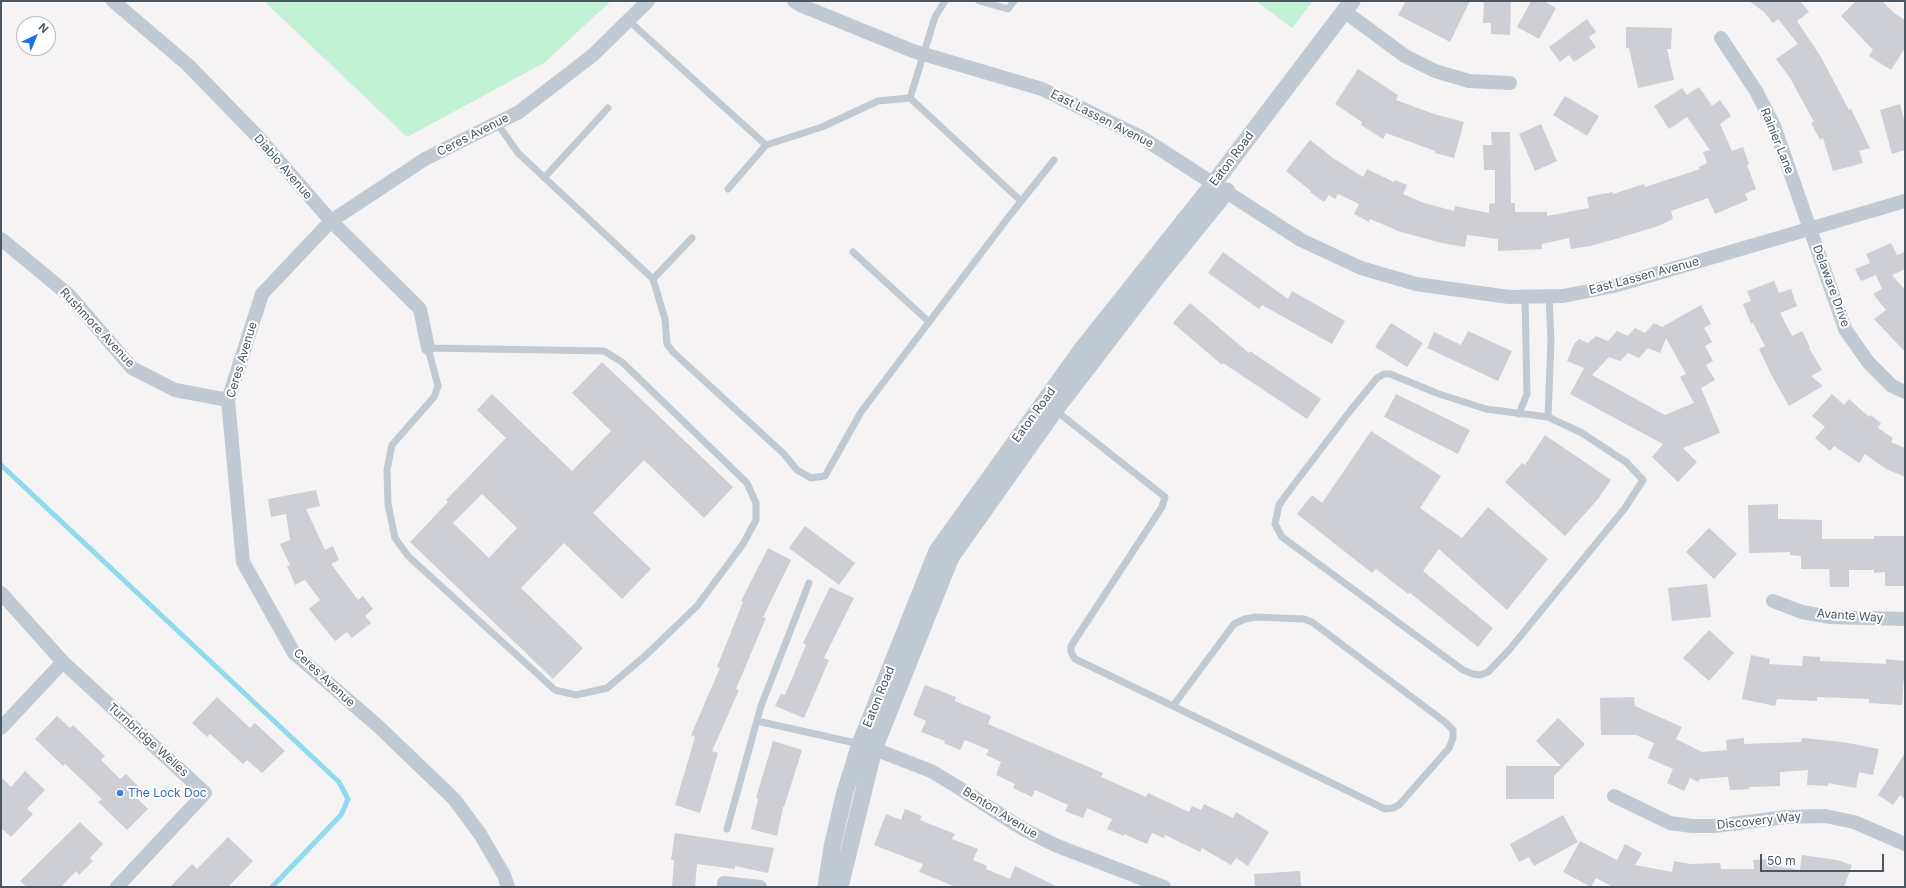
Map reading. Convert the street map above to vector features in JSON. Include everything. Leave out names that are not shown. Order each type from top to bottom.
[{"type":"street","name":"Diablo Avenue","points":[[113,1],[188,65],[260,139],[331,222],[420,309],[428,348]]},
{"type":"street","name":"Ceres Avenue","points":[[508,887],[504,875],[480,834],[454,799],[379,727],[294,653],[242,562],[228,400],[262,294],[331,222],[425,159],[519,112],[593,55],[648,1]]},
{"type":"street","name":"East Lassen Avenue","points":[[794,1],[800,5],[924,54],[1042,89],[1141,137],[1301,240],[1360,268],[1416,284],[1509,297],[1563,296],[1614,286],[1905,201]]},
{"type":"street","points":[[1348,6],[1404,56],[1435,71],[1469,81],[1510,83]]},
{"type":"street","name":"Eaton Road","points":[[826,887],[832,847],[937,551],[1049,406],[1082,349],[1220,187],[1348,6]]},
{"type":"street","name":"Rainier Lane","points":[[1721,38],[1756,91],[1774,126],[1810,228]]},
{"type":"street","name":"Delaware Drive","points":[[1810,228],[1845,329],[1868,362],[1892,386],[1905,392]]},
{"type":"street","name":"Rushmore Avenue","points":[[1,239],[70,296],[132,368],[175,390],[228,400]]},
{"type":"street","name":"Turnbridge Welles","points":[[1,593],[63,662],[205,793],[117,887]]},
{"type":"street","name":"Avante Way","points":[[1773,601],[1802,612],[1830,617],[1905,619]]},
{"type":"street","points":[[1,728],[63,662]]},
{"type":"street","points":[[840,887],[867,746]]},
{"type":"street","name":"Benton Avenue","points":[[867,746],[931,771],[1023,829],[1055,845],[1164,887]]},
{"type":"street","name":"Discovery Way","points":[[1614,796],[1670,823],[1692,826],[1714,826],[1786,817],[1825,816],[1854,822],[1905,844]]},
{"type":"street","points":[[724,887],[724,883],[760,887]]},
{"type":"lane","points":[[910,98],[934,17],[944,1]]},
{"type":"lane","points":[[979,1],[1008,9],[1014,1]]},
{"type":"lane","points":[[628,20],[766,145]]},
{"type":"lane","points":[[728,189],[766,145],[822,127],[878,101],[910,98],[1021,201]]},
{"type":"lane","points":[[544,178],[608,108]]},
{"type":"lane","points":[[496,123],[518,153],[653,279],[665,319],[667,344],[673,352],[784,454],[797,470],[811,478],[825,476],[861,412],[1021,201],[1054,160]]},
{"type":"lane","points":[[653,279],[692,238]]},
{"type":"lane","points":[[852,252],[929,322]]},
{"type":"lane","points":[[1548,417],[1551,340],[1549,296]]},
{"type":"lane","points":[[1519,414],[1526,394],[1525,297]]},
{"type":"lane","points":[[428,348],[604,351],[622,362],[747,483],[756,503],[756,520],[743,544],[697,606],[644,657],[607,688],[576,695],[555,690],[408,556],[395,538],[388,504],[387,470],[392,445],[434,397],[438,386],[428,348]]},
{"type":"lane","points":[[1384,374],[1390,374],[1465,403],[1486,409],[1548,417],[1582,433],[1626,462],[1643,480],[1625,508],[1509,650],[1488,672],[1480,675],[1463,670],[1282,537],[1277,530],[1275,518],[1279,505],[1350,411],[1377,378],[1384,374]]},
{"type":"lane","points":[[1049,406],[1165,497],[1162,507],[1071,646],[1071,652],[1075,659],[1385,809],[1393,808],[1399,805],[1449,748],[1453,738],[1453,730],[1445,722],[1312,622],[1304,619],[1256,617],[1245,619],[1234,624],[1173,706]]},
{"type":"lane","points":[[727,829],[761,706],[809,583]]},
{"type":"lane","points":[[756,721],[867,746]]},
{"type":"green space","points":[[264,1],[611,1],[544,63],[407,137]]},
{"type":"green space","points":[[1256,1],[1313,1],[1292,28]]},
{"type":"building","points":[[1406,1],[1470,1],[1450,42],[1398,15]]},
{"type":"building","points":[[1484,1],[1511,1],[1510,35],[1491,34],[1491,23],[1483,23]]},
{"type":"building","points":[[1531,1],[1544,1],[1556,8],[1539,39],[1517,27]]},
{"type":"building","points":[[1749,1],[1800,1],[1809,12],[1797,21],[1821,57],[1849,110],[1851,109],[1870,148],[1859,151],[1863,163],[1833,171],[1823,138],[1820,140],[1811,123],[1814,122],[1790,78],[1776,59],[1798,44],[1778,19],[1773,23],[1764,12]]},
{"type":"building","points":[[1856,1],[1882,1],[1894,13],[1905,20],[1905,48],[1891,70],[1869,56],[1873,50],[1841,16]]},
{"type":"building","points":[[1587,19],[1596,32],[1589,37],[1596,47],[1574,62],[1569,55],[1560,62],[1549,47]]},
{"type":"building","points":[[1626,27],[1672,28],[1671,49],[1667,49],[1674,80],[1638,88],[1629,48],[1626,48]]},
{"type":"building","points":[[1358,69],[1398,95],[1396,100],[1434,114],[1464,122],[1454,158],[1435,153],[1435,151],[1386,133],[1383,139],[1361,125],[1362,122],[1335,104]]},
{"type":"building","points":[[1699,87],[1712,106],[1720,100],[1731,116],[1720,124],[1732,151],[1743,147],[1749,164],[1747,165],[1756,189],[1745,194],[1748,200],[1715,214],[1708,198],[1671,211],[1673,219],[1658,226],[1590,246],[1571,249],[1569,238],[1542,244],[1542,249],[1498,251],[1498,239],[1467,235],[1465,247],[1442,243],[1401,232],[1370,219],[1369,222],[1354,214],[1359,204],[1338,194],[1335,199],[1329,195],[1324,202],[1286,171],[1310,140],[1333,158],[1363,177],[1367,169],[1394,182],[1395,180],[1407,185],[1403,194],[1424,203],[1454,211],[1455,206],[1489,213],[1489,204],[1495,203],[1495,170],[1484,170],[1483,145],[1492,145],[1491,132],[1510,132],[1511,203],[1515,203],[1515,212],[1547,212],[1547,216],[1589,208],[1587,197],[1613,192],[1613,194],[1644,184],[1645,187],[1700,169],[1699,167],[1707,163],[1703,152],[1710,150],[1687,117],[1669,129],[1654,106],[1682,88],[1687,95]]},
{"type":"building","points":[[1565,96],[1599,116],[1587,136],[1553,115]]},
{"type":"building","points":[[1900,104],[1905,123],[1905,150],[1892,154],[1880,110]]},
{"type":"building","points":[[1541,124],[1557,161],[1535,171],[1519,134]]},
{"type":"building","points":[[1891,243],[1897,255],[1905,252],[1905,269],[1892,275],[1905,290],[1905,352],[1874,319],[1886,310],[1873,294],[1882,289],[1876,275],[1861,281],[1855,269],[1870,263],[1866,254]]},
{"type":"building","points":[[1223,252],[1288,299],[1292,291],[1345,321],[1332,344],[1262,305],[1259,309],[1208,273]]},
{"type":"building","points":[[1774,281],[1779,293],[1791,289],[1797,306],[1780,313],[1792,336],[1802,331],[1810,347],[1809,348],[1822,370],[1811,376],[1823,386],[1789,406],[1759,349],[1765,346],[1753,323],[1751,324],[1743,304],[1751,301],[1747,291]]},
{"type":"building","points":[[1190,303],[1249,353],[1250,351],[1321,399],[1307,419],[1223,363],[1222,365],[1173,323]]},
{"type":"building","points":[[1701,305],[1711,324],[1704,328],[1712,342],[1705,346],[1713,361],[1706,365],[1715,380],[1701,388],[1720,433],[1683,448],[1697,462],[1678,482],[1652,457],[1663,444],[1570,394],[1584,368],[1567,361],[1574,344],[1579,339],[1588,343],[1596,336],[1608,341],[1617,331],[1628,336],[1635,328],[1645,333],[1654,323],[1662,327]],"holes":[[[1666,338],[1686,374],[1680,377],[1694,403],[1665,415],[1592,375],[1609,357],[1620,361],[1628,353],[1639,358],[1648,348],[1660,353]]]},
{"type":"building","points":[[1391,323],[1423,343],[1407,367],[1375,347]]},
{"type":"building","points":[[1468,331],[1512,351],[1498,381],[1427,348],[1434,332],[1461,345]]},
{"type":"building","points":[[602,362],[733,487],[704,518],[644,460],[593,513],[651,569],[622,599],[564,543],[521,588],[583,648],[553,679],[410,542],[448,502],[446,500],[506,438],[477,410],[492,394],[572,471],[611,431],[572,393]],"holes":[[[482,494],[517,528],[489,558],[453,523]]]},
{"type":"building","points":[[1396,394],[1470,430],[1458,454],[1384,417]]},
{"type":"building","points":[[1832,394],[1844,405],[1849,399],[1869,417],[1870,415],[1881,423],[1878,428],[1893,438],[1891,442],[1905,448],[1905,477],[1886,469],[1865,454],[1859,463],[1834,446],[1830,451],[1815,438],[1825,427],[1812,416]]},
{"type":"building","points":[[1371,431],[1441,476],[1420,508],[1462,538],[1488,507],[1548,559],[1507,610],[1439,549],[1423,571],[1493,628],[1478,647],[1410,593],[1408,594],[1376,569],[1372,573],[1297,514],[1312,495],[1322,503]]},
{"type":"building","points":[[1545,435],[1611,480],[1598,499],[1565,536],[1505,482],[1522,463],[1525,465]]},
{"type":"building","points":[[316,490],[320,506],[306,509],[325,550],[333,546],[339,560],[331,564],[358,600],[363,596],[373,609],[365,616],[371,623],[352,638],[347,632],[335,641],[309,609],[320,600],[305,580],[295,585],[287,566],[290,565],[280,544],[290,540],[286,514],[271,517],[268,499]]},
{"type":"building","points":[[1778,504],[1778,519],[1822,520],[1822,539],[1874,539],[1874,536],[1904,536],[1904,586],[1885,586],[1885,572],[1874,573],[1874,570],[1849,570],[1849,587],[1830,587],[1829,569],[1801,569],[1801,556],[1790,555],[1790,552],[1749,553],[1748,505]]},
{"type":"building","points":[[805,526],[855,563],[839,585],[789,548]]},
{"type":"building","points":[[1709,528],[1737,554],[1714,579],[1686,552]]},
{"type":"building","points":[[768,548],[791,560],[763,617],[766,618],[736,689],[739,690],[712,751],[718,753],[700,813],[675,805],[695,737],[691,735],[720,668],[717,667],[743,602],[741,601]]},
{"type":"building","points":[[1707,584],[1711,617],[1672,621],[1668,588]]},
{"type":"building","points":[[830,587],[854,598],[824,658],[829,660],[804,718],[775,706],[781,694],[785,695],[806,645],[803,643]]},
{"type":"building","points":[[1709,630],[1734,653],[1709,681],[1683,658]]},
{"type":"building","points":[[1751,655],[1770,659],[1769,664],[1802,666],[1803,656],[1820,657],[1820,661],[1886,664],[1886,659],[1905,661],[1902,705],[1869,703],[1869,699],[1817,697],[1817,701],[1777,699],[1775,706],[1742,699]]},
{"type":"building","points":[[925,685],[956,697],[955,701],[991,716],[988,724],[1103,773],[1101,777],[1146,797],[1148,793],[1189,812],[1192,806],[1201,810],[1204,804],[1233,818],[1236,812],[1269,832],[1248,866],[1236,858],[1231,865],[1202,848],[1200,852],[1165,835],[1164,838],[1152,833],[1147,844],[1124,834],[1124,836],[1107,829],[1112,819],[1087,808],[1083,818],[1065,811],[1068,805],[1035,790],[1032,797],[1013,788],[1015,784],[996,775],[1001,762],[986,755],[989,750],[965,740],[960,750],[944,743],[945,741],[921,732],[926,721],[913,715]]},
{"type":"building","points":[[217,697],[250,728],[255,723],[285,751],[262,773],[247,760],[243,764],[210,734],[207,737],[192,723]]},
{"type":"building","points":[[1634,697],[1635,706],[1682,727],[1676,739],[1702,752],[1727,750],[1726,740],[1744,738],[1744,744],[1801,742],[1802,738],[1843,742],[1879,749],[1873,775],[1859,772],[1856,788],[1828,783],[1828,786],[1807,785],[1808,770],[1780,772],[1780,786],[1749,787],[1749,789],[1730,790],[1728,777],[1700,779],[1698,782],[1690,778],[1684,791],[1667,783],[1673,769],[1648,758],[1654,743],[1636,735],[1601,735],[1600,698]]},
{"type":"building","points":[[57,716],[70,728],[73,725],[105,756],[101,760],[120,779],[126,774],[140,788],[133,794],[148,809],[127,830],[98,802],[102,799],[65,764],[63,766],[35,739]]},
{"type":"building","points":[[1558,718],[1585,744],[1554,776],[1554,799],[1506,799],[1506,766],[1561,766],[1536,741]]},
{"type":"building","points":[[773,741],[802,750],[783,807],[777,836],[751,829],[758,799],[756,798]]},
{"type":"building","points":[[1905,753],[1905,799],[1900,795],[1893,805],[1878,795]]},
{"type":"building","points":[[25,771],[45,790],[27,809],[33,814],[11,837],[1,828],[1,777],[11,787]]},
{"type":"building","points":[[905,809],[922,816],[920,820],[955,834],[952,839],[978,849],[973,860],[987,866],[986,869],[1010,879],[1015,866],[1058,887],[956,887],[919,872],[923,864],[874,845],[886,814],[901,820]]},
{"type":"building","points":[[1563,815],[1578,842],[1534,866],[1529,857],[1519,862],[1510,844]]},
{"type":"building","points":[[80,822],[103,844],[90,858],[93,861],[79,875],[76,871],[61,887],[27,887],[20,881]]},
{"type":"building","points":[[675,833],[774,848],[768,873],[735,866],[735,869],[697,864],[695,887],[672,887],[674,860],[671,860]]},
{"type":"building","points":[[228,837],[253,861],[228,887],[170,887],[192,864],[197,869]]},
{"type":"building","points":[[1580,841],[1617,860],[1625,844],[1642,853],[1635,865],[1672,872],[1674,861],[1690,864],[1720,863],[1721,869],[1754,869],[1753,860],[1775,859],[1775,866],[1800,870],[1802,855],[1837,860],[1852,865],[1844,887],[1613,887],[1596,878],[1591,887],[1563,872]]},
{"type":"building","points":[[1300,871],[1301,887],[1255,887],[1254,874]]},
{"type":"waterway","points":[[1,465],[339,782],[348,799],[341,815],[272,887]]},
{"type":"place","name":"The Lock Doc","points":[[120,793]]}]
